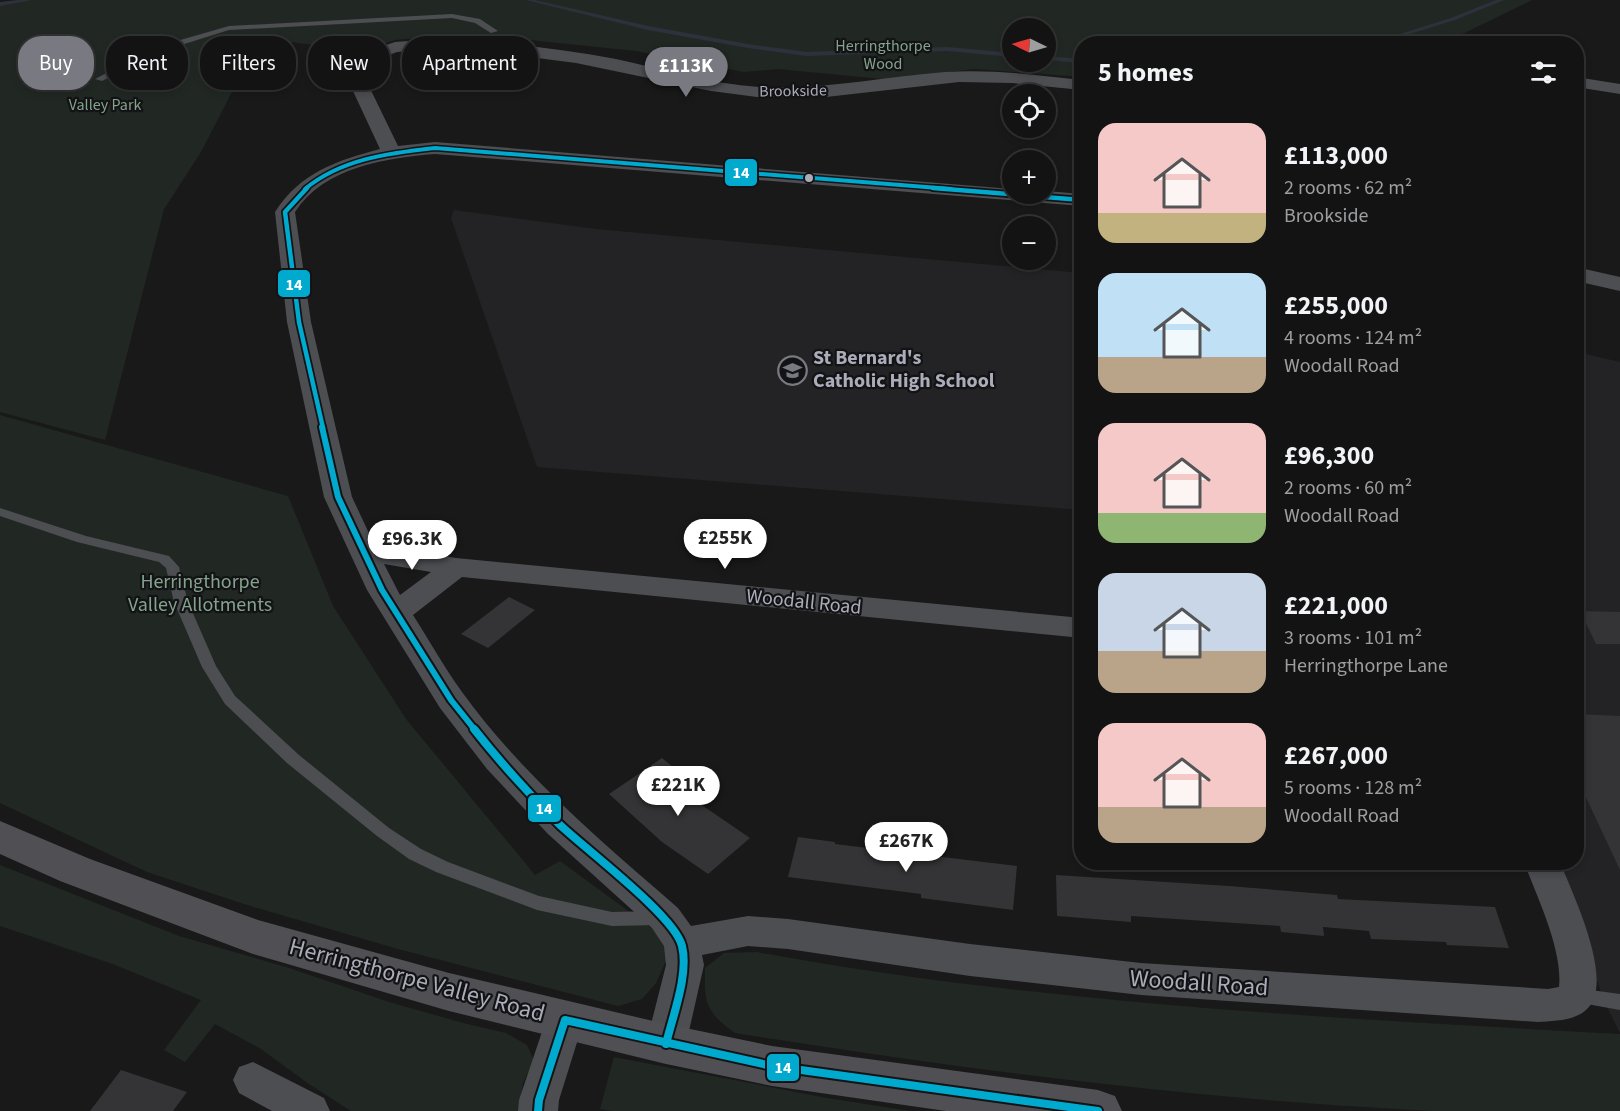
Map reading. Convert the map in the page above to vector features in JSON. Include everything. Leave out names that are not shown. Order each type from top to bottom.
[{"type":"main road","name":"Herringthorpe Valley Road","points":[[0,836],[75,870],[253,936],[449,992],[666,1044],[772,1066],[1098,1111]]},
{"type":"street","name":"Brookside","points":[[391,152],[355,76],[356,66],[363,58],[402,45]]},
{"type":"street","name":"Brookside","points":[[538,48],[693,82],[758,92],[808,92],[966,76],[1074,84]]},
{"type":"street","points":[[1584,83],[1620,89]]},
{"type":"street","points":[[666,1044],[685,965],[674,931],[560,825],[499,759],[451,700],[382,590],[338,497],[299,322],[285,234],[285,213],[294,198],[307,186],[326,174],[363,159],[391,152],[456,148],[729,173],[1074,199]]},
{"type":"street","points":[[1584,276],[1620,284]]},
{"type":"street","name":"Woodall Road","points":[[363,551],[456,567],[1074,627]]},
{"type":"street","points":[[397,612],[456,567]]},
{"type":"street","points":[[1545,870],[1575,955],[1581,981],[1576,996]]},
{"type":"street","name":"Woodall Road","points":[[674,931],[748,931],[788,934],[970,960],[1141,979],[1538,1006],[1566,1003],[1576,996]]},
{"type":"street","points":[[538,1111],[539,1100],[565,1020]]},
{"type":"street","points":[[253,1080],[310,1111]]},
{"type":"lane","points":[[99,79],[182,40],[229,28],[452,16],[477,21],[490,36]]},
{"type":"lane","points":[[0,512],[82,539],[164,559],[172,567],[181,602],[209,667],[230,700],[293,759],[382,832],[415,854],[442,867],[537,903],[674,931]]},
{"type":"lane","points":[[1576,996],[1620,1002]]},
{"type":"shaded area","name":"St Bernard's Catholic High School","points":[[454,210],[596,229],[1002,266],[1002,270],[1074,272],[1074,509],[537,467],[451,218]]},
{"type":"shaded area","points":[[1584,354],[1620,362],[1620,1033],[1604,1001],[1559,870],[1584,870]]},
{"type":"green space","name":"Valley Park","points":[[29,0],[1532,0],[1458,36],[1074,36],[1074,76],[1015,72],[1056,72],[1056,18],[1002,18],[1002,71],[976,69],[883,79],[778,69],[744,72],[636,51],[538,41],[538,36],[402,36],[402,39],[390,42],[390,36],[308,36],[308,44],[296,43],[296,36],[200,36],[200,90],[233,90],[201,152],[164,209],[105,440],[0,412],[0,4]]},
{"type":"green space","name":"Herringthorpe Valley Allotments","points":[[0,415],[288,496],[333,606],[406,719],[535,875],[560,861],[657,932],[668,950],[666,961],[656,983],[642,999],[618,1006],[398,949],[244,904],[147,872],[0,803]]},
{"type":"green space","points":[[0,865],[179,936],[286,967],[389,1002],[506,1033],[527,1045],[534,1060],[523,1083],[519,1111],[351,1111],[261,1049],[215,1024],[185,1062],[164,1050],[201,1000],[113,964],[0,926]]},
{"type":"green space","points":[[757,952],[864,970],[1079,997],[1295,1015],[1620,1034],[1620,1111],[1434,1111],[1259,1099],[1083,1082],[735,1033],[712,1013],[706,999],[705,968],[724,953]]},
{"type":"green space","points":[[614,1057],[827,1098],[910,1111],[613,1111],[600,1109]]},
{"type":"building","points":[[509,597],[535,610],[488,648],[461,634]]},
{"type":"building","points":[[1584,611],[1620,612],[1620,644],[1596,644],[1584,619]]},
{"type":"building","points":[[1584,714],[1620,716],[1620,870],[1584,793]]},
{"type":"building","points":[[662,758],[686,778],[674,786],[750,838],[708,874],[662,842],[609,794]]},
{"type":"building","points":[[798,837],[835,842],[835,844],[1017,866],[1013,910],[921,898],[921,894],[788,877]]},
{"type":"building","points":[[1056,875],[1337,895],[1338,899],[1495,907],[1509,948],[1447,945],[1446,942],[1371,939],[1369,931],[1323,927],[1324,936],[1281,932],[1280,926],[1131,916],[1131,922],[1057,916]]},
{"type":"building","points":[[121,1070],[187,1092],[173,1111],[90,1111]]},
{"type":"waterway","points":[[0,4],[29,0]]},
{"type":"waterway","points":[[529,0],[648,28],[807,54],[947,49],[1002,54]]},
{"type":"waterway","points":[[1397,36],[1453,19],[1501,0]]},
{"type":"waterway","points":[[1056,59],[1074,60]]},
{"type":"transit line","name":"14","points":[[666,1044],[685,965],[682,943],[665,918],[560,825],[499,760],[451,700],[382,590],[338,497],[299,322],[285,212],[298,195],[332,171],[372,157],[435,148],[1074,199]]},
{"type":"transit line","name":"14","points":[[538,1111],[539,1100],[565,1020],[772,1066],[1098,1111]]},
{"type":"place","name":"St Bernard's Catholic High School","points":[[792,370]]},
{"type":"park label","name":"Herringthorpe Wood","points":[[883,55]]}]
